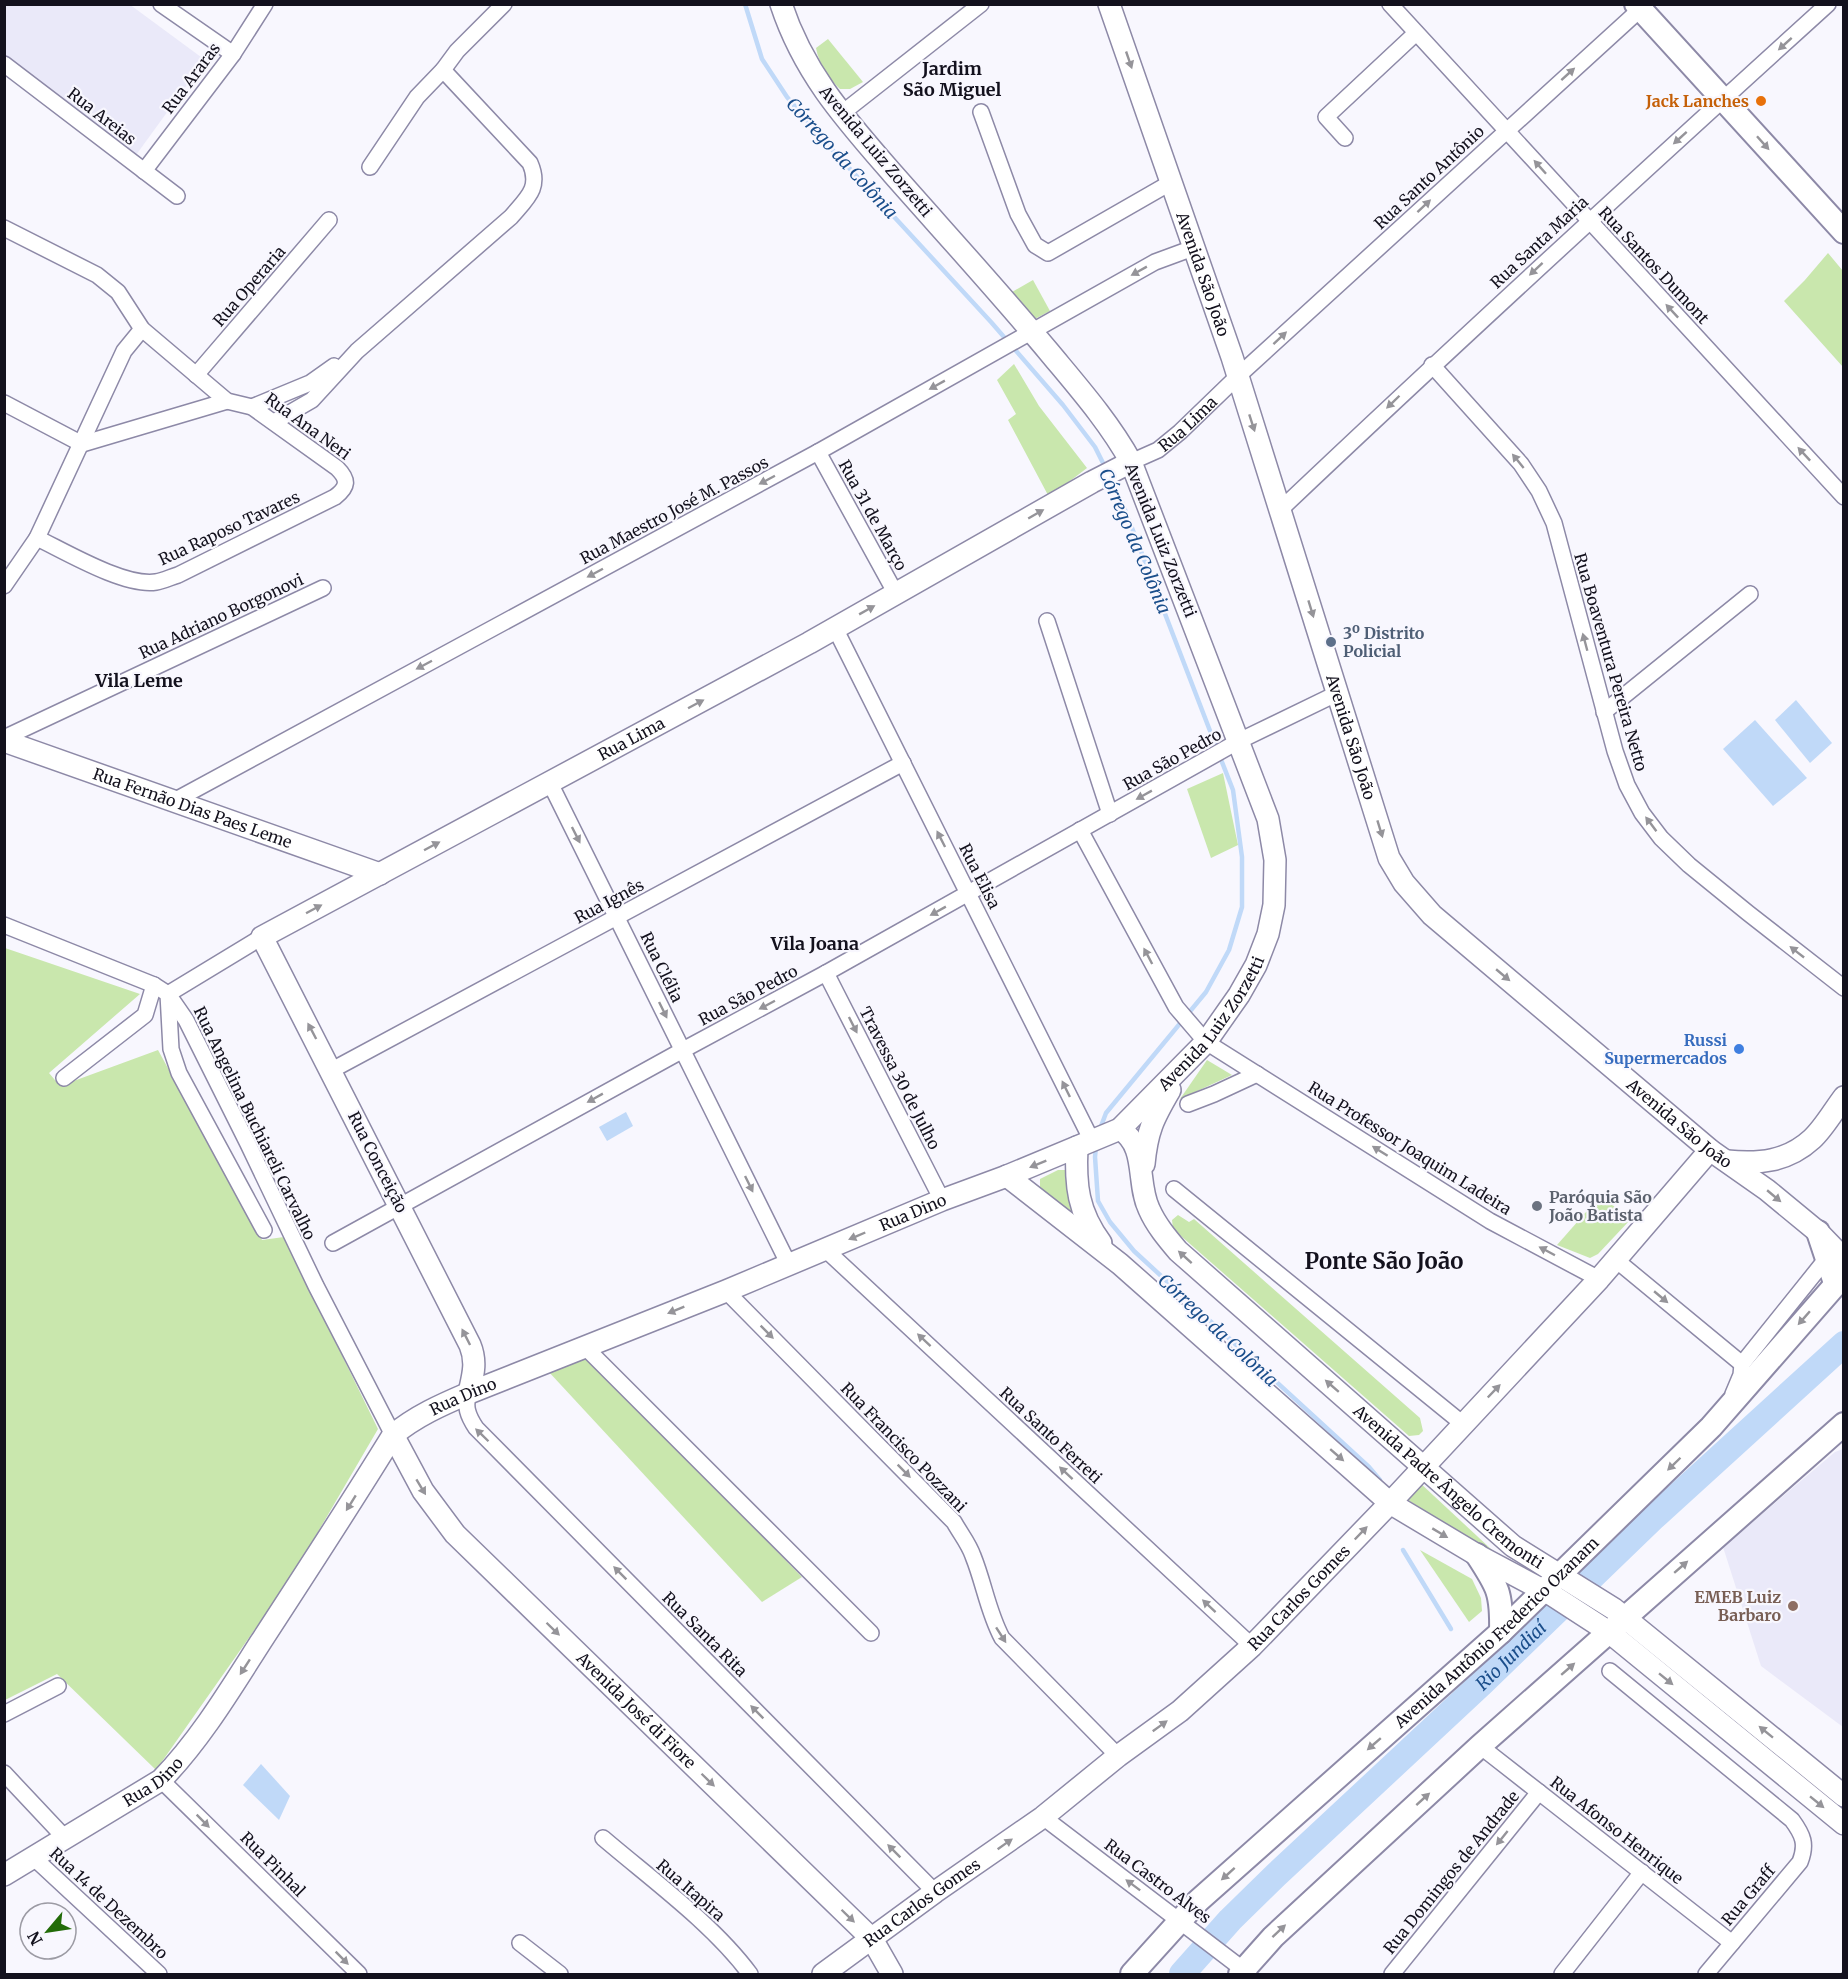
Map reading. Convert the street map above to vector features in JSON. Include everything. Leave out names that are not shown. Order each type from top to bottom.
[{"type":"main road","name":"Avenida Luiz Zorzetti","points":[[781,4],[790,34],[809,68],[841,114],[1025,335],[1086,396],[1120,443],[1232,745],[1268,819],[1275,860],[1274,905],[1268,934],[1256,965],[1239,995],[1200,1036],[1185,1065],[1099,1138]]},
{"type":"main road","name":"Avenida São João","points":[[1109,4],[1237,377],[1389,858],[1404,883],[1432,915],[1718,1155],[1767,1190],[1818,1232]]},
{"type":"main road","points":[[1641,6],[1844,232]]},
{"type":"main road","name":"Rua Lima","points":[[262,937],[835,628],[1126,464]]},
{"type":"main road","name":"Rua Fernão Dias Paes Leme","points":[[4,740],[172,802],[381,874]]},
{"type":"main road","name":"Rua Conceição","points":[[262,937],[332,1070],[470,1345],[475,1362],[468,1392]]},
{"type":"main road","name":"Avenida Padre Ângelo Cremonti","points":[[1143,1189],[1146,1141],[1151,1122],[1185,1065]]},
{"type":"main road","points":[[1718,1155],[1757,1163],[1774,1161],[1789,1155],[1813,1139],[1844,1097]]},
{"type":"main road","name":"Rua Dino","points":[[4,1875],[161,1780],[178,1762],[227,1694],[322,1550],[393,1435],[407,1423],[468,1392],[726,1291],[942,1200],[1099,1138]]},
{"type":"main road","name":"Avenida Padre Ângelo Cremonti","points":[[1120,1264],[1100,1242],[1087,1222],[1079,1202],[1076,1174],[1099,1138],[1134,1142],[1148,1208],[1158,1227],[1178,1251],[1424,1466],[1555,1586]]},
{"type":"main road","name":"Rua Carlos Gomes","points":[[823,1974],[1043,1817],[1118,1756],[1180,1712],[1252,1646],[1718,1155]]},
{"type":"main road","name":"Avenida Padre Ângelo Cremonti","points":[[1007,1176],[1120,1264],[1390,1503],[1477,1555],[1555,1586],[1611,1621],[1844,1796]]},
{"type":"main road","points":[[1818,1232],[1835,1258],[1839,1279]]},
{"type":"main road","name":"Avenida Antônio Frederico Ozanam","points":[[1132,1974],[1186,1925],[1215,1886],[1555,1586],[1712,1427],[1839,1279]]},
{"type":"main road","points":[[1241,1970],[1272,1937],[1480,1746],[1611,1621],[1844,1424]]},
{"type":"main road","name":"Avenida José di Fiore","points":[[393,1435],[423,1491],[455,1534],[872,1939],[892,1974]]},
{"type":"main road","points":[[1803,1461],[1844,1436]]},
{"type":"main road","points":[[1477,1555],[1496,1583],[1501,1603],[1502,1632]]},
{"type":"main road","name":"Avenida Padre Ângelo Cremonti","points":[[1611,1621],[1844,1824]]},
{"type":"street","points":[[160,4],[233,54]]},
{"type":"street","name":"Rua Araras","points":[[144,171],[233,54],[265,4]]},
{"type":"street","points":[[370,167],[411,105],[458,51],[504,4]]},
{"type":"street","points":[[841,114],[981,4]]},
{"type":"street","name":"Rua Santos Dumont","points":[[1390,4],[1844,497]]},
{"type":"street","name":"Rua Santa Maria","points":[[1280,510],[1432,365],[1828,4]]},
{"type":"street","name":"Rua Santo Antônio","points":[[1237,377],[1641,6]]},
{"type":"street","points":[[1345,138],[1326,117],[1416,33]]},
{"type":"street","name":"Rua Areias","points":[[4,64],[177,196]]},
{"type":"street","points":[[274,422],[312,400],[357,351],[511,216],[532,193],[535,175],[530,163],[443,70]]},
{"type":"street","points":[[981,112],[1018,214],[1035,245],[1048,253],[1170,183]]},
{"type":"street","name":"Rua Operaria","points":[[196,375],[329,220]]},
{"type":"street","name":"Rua Ana Neri","points":[[4,228],[96,276],[118,292],[142,329],[227,401],[252,407],[344,474],[346,482],[344,491],[335,497]]},
{"type":"street","name":"Rua Maestro José M. Passos","points":[[172,802],[818,452],[1155,262],[1193,248]]},
{"type":"street","points":[[5,585],[37,538],[124,351],[142,329]]},
{"type":"street","points":[[252,407],[310,382],[357,351]]},
{"type":"street","name":"Rua Boaventura Pereira Netto","points":[[1432,365],[1521,464],[1539,491],[1554,523],[1604,712],[1627,785],[1642,813],[1661,838],[1689,865],[1844,988]]},
{"type":"street","name":"Rua Lima","points":[[1126,464],[1158,450],[1225,391],[1237,377]]},
{"type":"street","points":[[4,403],[82,444],[227,401]]},
{"type":"street","name":"Rua 31 de Março","points":[[818,452],[896,594]]},
{"type":"street","name":"Rua Raposo Tavares","points":[[37,538],[118,576],[137,582],[156,582],[178,575],[335,497]]},
{"type":"street","name":"Rua Adriano Borgonovi","points":[[4,740],[323,588]]},
{"type":"street","points":[[1604,712],[1750,594]]},
{"type":"street","points":[[1047,621],[1110,814]]},
{"type":"street","name":"Rua Elisa","points":[[835,628],[969,894],[1099,1138]]},
{"type":"street","name":"Rua São Pedro","points":[[333,1243],[969,894],[1232,745],[1338,693]]},
{"type":"street","name":"Rua Ignês","points":[[332,1070],[903,763]]},
{"type":"street","name":"Rua Clélia","points":[[550,783],[789,1265]]},
{"type":"street","name":"Rua Professor Joaquim Ladeira","points":[[1080,830],[1176,1007],[1200,1036],[1490,1221],[1599,1279]]},
{"type":"street","points":[[4,926],[154,985],[168,994]]},
{"type":"street","name":"Rua Lima","points":[[168,994],[262,937]]},
{"type":"street","name":"Travessa 30 de Julho","points":[[826,973],[942,1200]]},
{"type":"street","points":[[64,1078],[145,1015],[154,985]]},
{"type":"street","name":"Rua Angelina Buchiareli Carvalho","points":[[168,994],[171,1048],[179,1073],[264,1230]]},
{"type":"street","name":"Rua Angelina Buchiareli Carvalho","points":[[168,994],[186,1020],[202,1051],[316,1287],[393,1435]]},
{"type":"street","points":[[1188,1104],[1257,1074]]},
{"type":"street","points":[[1174,1189],[1463,1424]]},
{"type":"street","name":"Rua Santo Ferreti","points":[[826,1250],[1252,1646]]},
{"type":"street","points":[[1712,1427],[1734,1392],[1741,1375],[1742,1364],[1835,1258]]},
{"type":"street","points":[[1616,1260],[1742,1364]]},
{"type":"street","name":"Rua Francisco Pozzani","points":[[726,1291],[954,1522],[973,1553],[985,1588],[992,1620],[1002,1638],[1118,1756]]},
{"type":"street","points":[[585,1347],[871,1633]]},
{"type":"street","name":"Rua Santa Rita","points":[[468,1392],[465,1402],[467,1411],[476,1428],[935,1892]]},
{"type":"street","name":"Rua Graff","points":[[1610,1671],[1792,1820],[1803,1835],[1805,1849],[1800,1862],[1706,1974]]},
{"type":"street","points":[[4,1714],[58,1686]]},
{"type":"street","name":"Rua Afonso Henrique","points":[[1480,1746],[1732,1943]]},
{"type":"street","points":[[4,1773],[66,1839]]},
{"type":"street","name":"Rua Pinhal","points":[[161,1780],[359,1974]]},
{"type":"street","name":"Rua Domingos de Andrade","points":[[1392,1974],[1539,1792]]},
{"type":"street","name":"Rua Castro Alves","points":[[1043,1817],[1186,1925],[1241,1970]]},
{"type":"street","name":"Rua Itapira","points":[[603,1838],[709,1929],[740,1960],[750,1974]]},
{"type":"street","name":"Rua 14 de Dezembro","points":[[34,1858],[159,1974]]},
{"type":"street","points":[[1562,1974],[1642,1872]]},
{"type":"street","points":[[520,1943],[560,1974]]},
{"type":"shaded area","points":[[129,4],[205,60],[136,155],[5,59],[5,5]]},
{"type":"shaded area","name":"EMEB Luiz Barbaro","points":[[1844,1449],[1843,1727],[1761,1666],[1723,1547],[1835,1452]]},
{"type":"green space","points":[[828,39],[863,82],[850,89],[840,89],[832,80],[822,65],[816,48]]},
{"type":"green space","points":[[1828,253],[1843,271],[1843,367],[1784,301]]},
{"type":"green space","points":[[1033,280],[1050,311],[1029,322],[1012,292]]},
{"type":"green space","points":[[1014,364],[1039,406],[1087,468],[1049,497],[1008,420],[1016,414],[997,380]]},
{"type":"green space","points":[[1223,773],[1238,845],[1211,858],[1187,789]]},
{"type":"green space","points":[[5,948],[140,994],[49,1073],[60,1086],[158,1050],[262,1240],[284,1237],[378,1429],[291,1578],[156,1770],[57,1674],[5,1700]]},
{"type":"green space","points":[[1207,1060],[1232,1075],[1180,1099]]},
{"type":"green space","points":[[1058,1170],[1065,1170],[1073,1212],[1066,1212],[1040,1189],[1040,1179]]},
{"type":"green space","points":[[1601,1195],[1630,1220],[1598,1254],[1590,1258],[1557,1245]]},
{"type":"green space","points":[[1178,1215],[1189,1222],[1194,1219],[1420,1418],[1423,1431],[1419,1435],[1409,1436],[1173,1229],[1172,1220]]},
{"type":"green space","points":[[586,1356],[802,1577],[762,1602],[548,1371]]},
{"type":"green space","points":[[1419,1482],[1506,1563],[1405,1498]]},
{"type":"green space","points":[[1420,1550],[1472,1579],[1481,1598],[1482,1611],[1469,1622]]},
{"type":"water","points":[[1796,700],[1832,743],[1810,763],[1775,720]]},
{"type":"water","points":[[1755,720],[1807,778],[1773,806],[1723,749]]},
{"type":"water","points":[[626,1112],[633,1126],[607,1141],[599,1127]]},
{"type":"water","points":[[261,1764],[290,1796],[279,1820],[243,1785]]},
{"type":"waterway","name":"Córrego da Colônia","points":[[745,4],[762,59],[787,97],[1063,405],[1095,447],[1105,467]]},
{"type":"waterway","name":"Córrego da Colônia","points":[[1110,478],[1122,502],[1217,749]]},
{"type":"waterway","name":"Córrego da Colônia","points":[[1100,1129],[1106,1113],[1206,992],[1229,950],[1242,907],[1242,857],[1233,790],[1220,757]]},
{"type":"waterway","name":"Córrego da Colônia","points":[[1096,1146],[1098,1201],[1110,1222],[1134,1251],[1369,1467],[1380,1480]]},
{"type":"waterway","name":"Rio Jundiaí","points":[[1182,1974],[1230,1920],[1276,1875],[1482,1683],[1653,1518],[1844,1344]]},
{"type":"waterway","name":"Córrego da Colônia","points":[[1403,1550],[1451,1629]]},
{"type":"place","name":"Jack Lanches","points":[[1761,101]]},
{"type":"place","name":"3º Distrito Policial","points":[[1331,642]]},
{"type":"place","name":"Russi Supermercados","points":[[1739,1049]]},
{"type":"place","name":"Paróquia São João Batista","points":[[1537,1206]]},
{"type":"place","name":"EMEB Luiz Barbaro","points":[[1793,1606]]},
{"type":"district","name":"Jardim São Miguel","points":[[952,78]]},
{"type":"district","name":"Vila Leme","points":[[139,680]]},
{"type":"district","name":"Vila Joana","points":[[815,943]]},
{"type":"district","name":"Ponte São João","points":[[1384,1261]]}]
